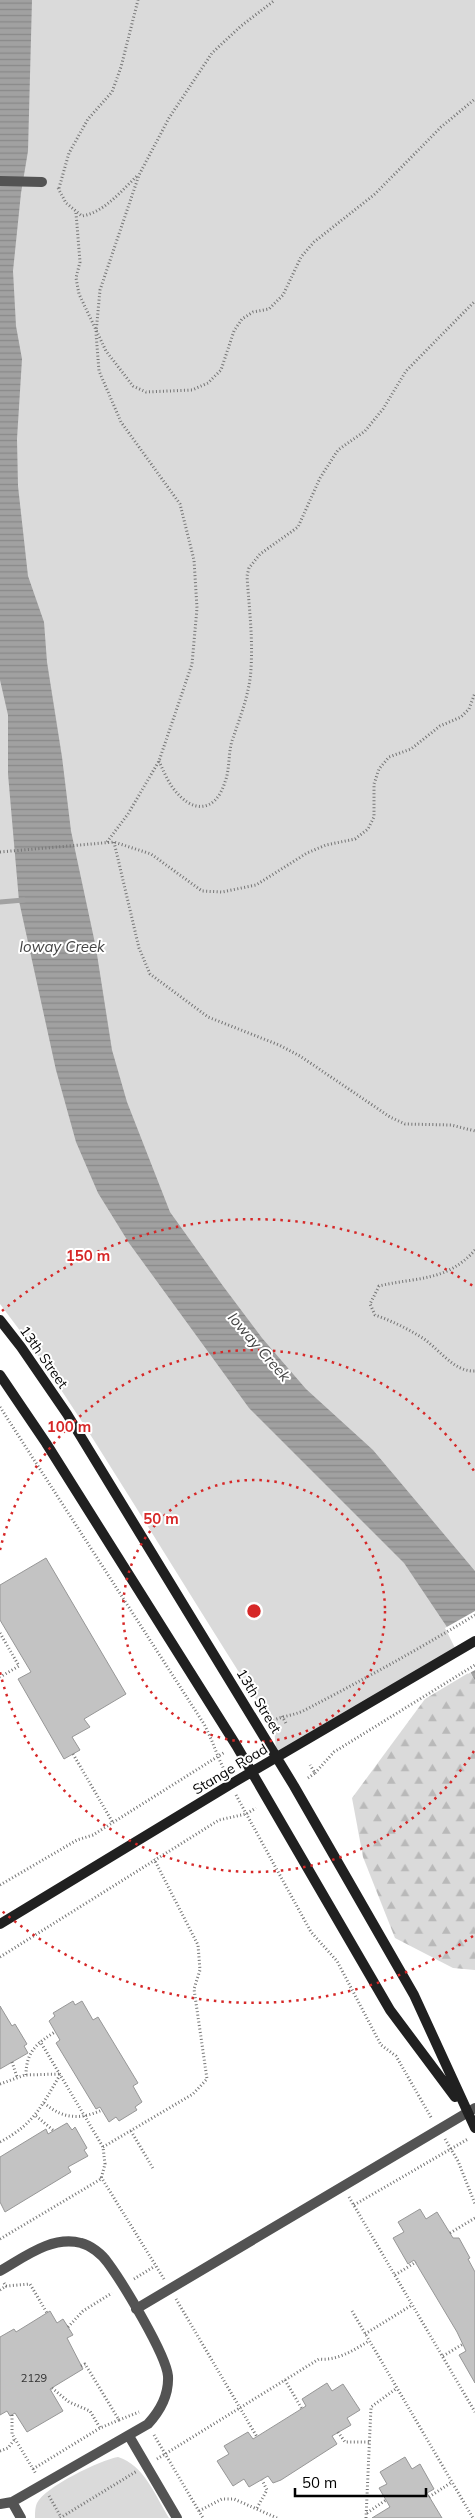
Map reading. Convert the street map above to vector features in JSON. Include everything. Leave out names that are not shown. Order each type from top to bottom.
[{"type":"main road","name":"13th Street","points":[[0,1320],[21,1346],[72,1422],[277,1757],[414,1995],[471,2110],[475,2128]]},
{"type":"main road","name":"13th Street","points":[[0,1375],[46,1442],[251,1772],[390,2010],[471,2110]]},
{"type":"main road","name":"Stange Road","points":[[0,1924],[251,1772],[475,1641]]},
{"type":"street","points":[[0,181],[42,182]]},
{"type":"street","points":[[136,2309],[471,2110]]},
{"type":"street","points":[[0,2271],[42,2248],[60,2241],[80,2243],[94,2249],[107,2261],[136,2309],[164,2359],[168,2376],[163,2404],[148,2424],[12,2502],[0,2504]]},
{"type":"street","points":[[129,2436],[177,2518]]},
{"type":"street","points":[[12,2502],[21,2518]]},
{"type":"path","points":[[138,0],[122,67],[112,92],[83,128],[69,153],[59,188],[66,203],[76,213],[82,216],[90,215],[105,206],[139,175]]},
{"type":"path","points":[[107,842],[128,814],[159,761],[192,664],[197,608],[194,560],[180,504],[121,422],[99,371],[96,333],[100,290],[139,175],[169,118],[212,53],[241,26],[275,0]]},
{"type":"path","points":[[76,213],[80,262],[76,278],[79,294],[96,333],[121,373],[133,386],[146,392],[192,390],[208,383],[221,370],[234,331],[242,319],[253,312],[269,309],[283,294],[301,257],[314,242],[375,194],[441,127],[475,99]]},
{"type":"path","points":[[42,182],[59,188]]},
{"type":"path","points":[[159,761],[173,788],[193,806],[205,807],[217,800],[225,783],[232,742],[246,701],[251,669],[252,641],[247,576],[249,568],[260,554],[298,527],[320,478],[338,450],[365,431],[383,410],[406,371],[475,301]]},
{"type":"path","points":[[0,852],[114,842],[151,854],[202,891],[222,892],[256,885],[307,853],[326,845],[355,839],[368,829],[374,817],[374,784],[379,769],[389,757],[411,749],[440,726],[461,717],[469,709],[475,693]]},
{"type":"path","points":[[114,842],[139,948],[150,974],[208,1017],[279,1045],[300,1056],[390,1118],[405,1124],[451,1125],[475,1131]]},
{"type":"path","points":[[475,1250],[457,1266],[441,1274],[426,1279],[397,1281],[379,1286],[370,1304],[376,1315],[403,1326],[420,1336],[460,1368],[475,1372]]},
{"type":"path","points":[[0,1407],[204,1724],[214,1743],[220,1763]]},
{"type":"path","points":[[273,1721],[282,1716],[302,1711],[402,1659],[475,1615]]},
{"type":"path","points":[[0,1633],[19,1666],[0,1678]]},
{"type":"path","points":[[308,1778],[315,1774],[334,1752],[475,1665]]},
{"type":"path","points":[[282,1716],[287,1725]]},
{"type":"path","points":[[0,1885],[64,1847],[93,1835],[224,1753]]},
{"type":"path","points":[[72,1754],[113,1823]]},
{"type":"path","points":[[310,1765],[315,1774]]},
{"type":"path","points":[[242,1805],[311,1932],[337,1961],[381,2045],[396,2056],[451,2149],[458,2161],[475,2204]]},
{"type":"path","points":[[0,1957],[219,1820],[246,1814],[256,1808]]},
{"type":"path","points":[[102,2147],[193,2094],[207,2079],[194,1989],[200,1970],[198,1945],[154,1859]]},
{"type":"path","points":[[26,2075],[26,2062],[32,2048],[55,2032]]},
{"type":"path","points":[[0,2239],[101,2179],[105,2164],[102,2147],[40,2041]]},
{"type":"path","points":[[12,2062],[17,2078]]},
{"type":"path","points":[[0,2084],[26,2075],[60,2074]]},
{"type":"path","points":[[0,2142],[18,2133],[36,2116],[60,2074]]},
{"type":"path","points":[[44,2103],[53,2110],[84,2118],[102,2110]]},
{"type":"path","points":[[36,2116],[54,2131]]},
{"type":"path","points":[[130,2130],[154,2170]]},
{"type":"path","points":[[354,2205],[475,2135]]},
{"type":"path","points":[[343,2187],[475,2412]]},
{"type":"path","points":[[450,2233],[475,2218]]},
{"type":"path","points":[[395,2275],[416,2262]]},
{"type":"path","points":[[68,2327],[83,2311],[155,2266]]},
{"type":"path","points":[[0,2276],[6,2286]]},
{"type":"path","points":[[0,2290],[6,2286],[30,2284],[47,2313]]},
{"type":"path","points":[[365,2334],[412,2305]]},
{"type":"path","points":[[352,2311],[474,2518]]},
{"type":"path","points":[[12,2414],[12,2434],[61,2518],[319,2359],[328,2360],[348,2353],[369,2341]]},
{"type":"path","points":[[443,2356],[462,2344]]},
{"type":"path","points":[[285,2380],[302,2408]]},
{"type":"path","points":[[52,2388],[69,2402],[90,2411],[100,2428]]},
{"type":"path","points":[[366,2518],[371,2407],[397,2388]]},
{"type":"path","points":[[240,2408],[257,2437]]},
{"type":"path","points":[[33,2469],[100,2428],[119,2420]]},
{"type":"path","points":[[338,2432],[345,2442],[370,2442]]},
{"type":"path","points":[[0,2451],[8,2448],[15,2439]]},
{"type":"path","points":[[257,2508],[267,2490],[262,2480]]},
{"type":"path","points":[[429,2497],[452,2482]]},
{"type":"path","points":[[199,2511],[222,2498],[234,2498],[277,2518]]},
{"type":"path","points":[[366,2513],[386,2500]]},
{"type":"green space","points":[[0,0],[475,0],[475,1641],[277,1757],[273,1721],[264,1712],[76,1413],[0,1304]]},
{"type":"green space","points":[[470,1672],[475,1681],[475,1970],[453,1968],[395,1938],[363,1857],[352,1798],[425,1699]]},
{"type":"green space","points":[[118,2457],[127,2461],[142,2474],[169,2518],[35,2518],[37,2503],[50,2489],[99,2463]]},
{"type":"water","name":"Ioway Creek","points":[[0,0],[32,0],[28,151],[21,193],[13,271],[16,326],[22,359],[17,439],[18,486],[28,576],[44,622],[47,662],[71,831],[96,948],[112,1050],[127,1102],[170,1212],[262,1338],[306,1389],[373,1450],[475,1571],[475,1681],[447,1627],[404,1563],[249,1408],[129,1243],[98,1193],[76,1142],[56,1070],[19,901],[8,774],[8,715],[0,680]]},
{"type":"pier","points":[[475,1611],[475,1670],[468,1674],[445,1628]]},
{"type":"building","points":[[46,1558],[126,1694],[84,1719],[90,1727],[72,1737],[80,1750],[64,1759],[18,1679],[31,1672],[0,1620],[0,1585]]},
{"type":"building","points":[[73,2001],[75,2005],[82,2001],[93,2020],[98,2017],[138,2083],[133,2086],[142,2102],[135,2107],[137,2110],[119,2121],[116,2117],[109,2122],[100,2107],[96,2109],[56,2043],[60,2040],[49,2021],[55,2016],[53,2013]]},
{"type":"building","points":[[0,2006],[12,2026],[15,2024],[27,2044],[24,2046],[28,2053],[0,2069]]},
{"type":"building","points":[[67,2123],[72,2130],[75,2127],[87,2148],[84,2150],[88,2156],[68,2167],[71,2172],[5,2212],[0,2202],[0,2157],[46,2129],[48,2134]]},
{"type":"building","points":[[420,2209],[426,2219],[437,2212],[453,2238],[459,2238],[475,2272],[475,2383],[459,2355],[466,2351],[457,2332],[414,2260],[408,2264],[393,2238],[404,2232],[398,2222]]},
{"type":"building","points":[[50,2311],[57,2323],[63,2319],[73,2335],[67,2338],[83,2369],[50,2389],[63,2411],[27,2432],[15,2413],[10,2416],[7,2411],[0,2415],[0,2337],[14,2329],[16,2332]]},
{"type":"building","points":[[327,2383],[332,2391],[343,2384],[360,2410],[347,2418],[351,2425],[332,2436],[337,2444],[281,2480],[273,2483],[268,2476],[249,2487],[244,2479],[233,2486],[217,2461],[229,2454],[224,2446],[248,2432],[253,2439],[306,2406],[302,2399]]},
{"type":"building","points":[[405,2457],[412,2469],[420,2464],[434,2489],[427,2493],[442,2518],[372,2518],[390,2507],[379,2488],[387,2484],[380,2472]]},
{"type":"waterway","points":[[0,902],[24,900]]}]
